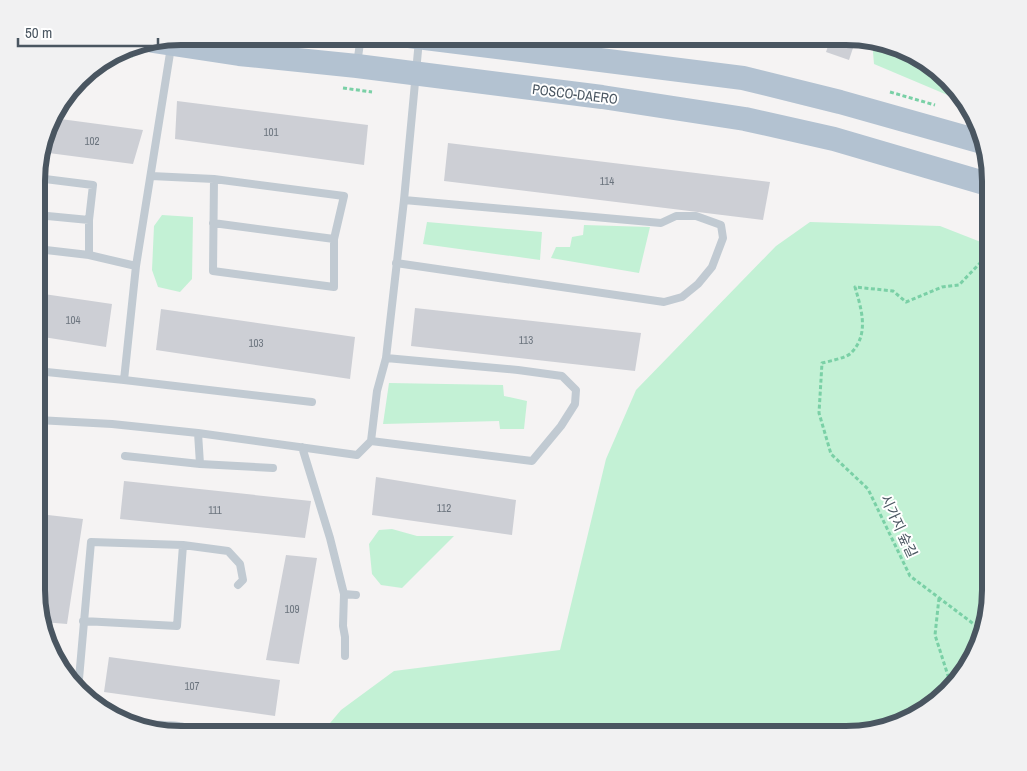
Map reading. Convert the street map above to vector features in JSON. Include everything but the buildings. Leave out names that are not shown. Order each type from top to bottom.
[{"type":"main road","name":"POSCO-DAERO","points":[[188,45],[239,54],[357,66],[602,96],[745,119],[834,139],[982,182]]},
{"type":"main road","points":[[478,45],[743,78],[840,102],[976,140]]},
{"type":"lane","points":[[357,66],[360,45]]},
{"type":"lane","points":[[45,420],[112,424],[198,433],[357,455],[370,441],[377,391],[386,358],[404,200],[415,74],[414,45]]},
{"type":"lane","points":[[124,380],[136,266],[151,176],[165,46]]},
{"type":"lane","points":[[151,176],[214,179],[344,196],[334,240],[334,287],[213,271],[214,179]]},
{"type":"lane","points":[[45,179],[94,185],[89,220],[89,255]]},
{"type":"lane","points":[[396,262],[664,302],[682,297],[698,284],[712,267],[723,238],[721,225],[696,216],[676,216],[661,223],[404,200]]},
{"type":"lane","points":[[45,216],[89,220]]},
{"type":"lane","points":[[213,223],[334,240]]},
{"type":"lane","points":[[45,250],[89,255],[136,266]]},
{"type":"lane","points":[[370,441],[532,461],[556,434],[575,404],[576,390],[562,376],[386,358]]},
{"type":"lane","points":[[45,372],[312,402]]},
{"type":"lane","points":[[198,433],[200,464]]},
{"type":"lane","points":[[302,447],[330,538],[344,594],[345,656]]},
{"type":"lane","points":[[125,456],[200,464],[273,468]]},
{"type":"lane","points":[[78,679],[91,542],[182,545],[228,551],[240,564],[242,580],[238,585]]},
{"type":"lane","points":[[83,621],[177,626],[182,545]]},
{"type":"lane","points":[[344,594],[356,595]]},
{"type":"path","points":[[128,55],[133,56]]},
{"type":"path","points":[[337,86],[372,92]]},
{"type":"path","name":"시가지 숲길","points":[[977,626],[910,576],[868,489],[831,454],[819,413],[822,364],[851,354],[862,335],[862,312],[855,286],[893,291],[906,302],[942,287],[959,285],[982,262]]},
{"type":"path","points":[[939,598],[934,635],[949,678]]},
{"type":"green space","points":[[873,48],[898,55],[929,73],[953,97],[874,64]]},
{"type":"green space","points":[[162,215],[193,217],[192,279],[180,292],[158,287],[152,270],[154,226]]},
{"type":"green space","points":[[427,222],[542,232],[540,260],[423,244]]},
{"type":"green space","points":[[810,222],[940,226],[982,242],[982,599],[975,634],[968,650],[954,673],[942,686],[929,698],[906,712],[890,719],[864,725],[328,726],[341,710],[394,671],[560,650],[606,459],[636,390],[776,246]]},
{"type":"green space","points":[[584,225],[650,227],[639,273],[551,258],[556,247],[570,247],[572,237],[583,235]]},
{"type":"green space","points":[[389,383],[503,385],[504,396],[527,401],[524,429],[500,429],[499,421],[383,424]]},
{"type":"green space","points":[[392,529],[417,536],[454,536],[402,588],[381,585],[372,574],[369,544],[379,530]]}]
